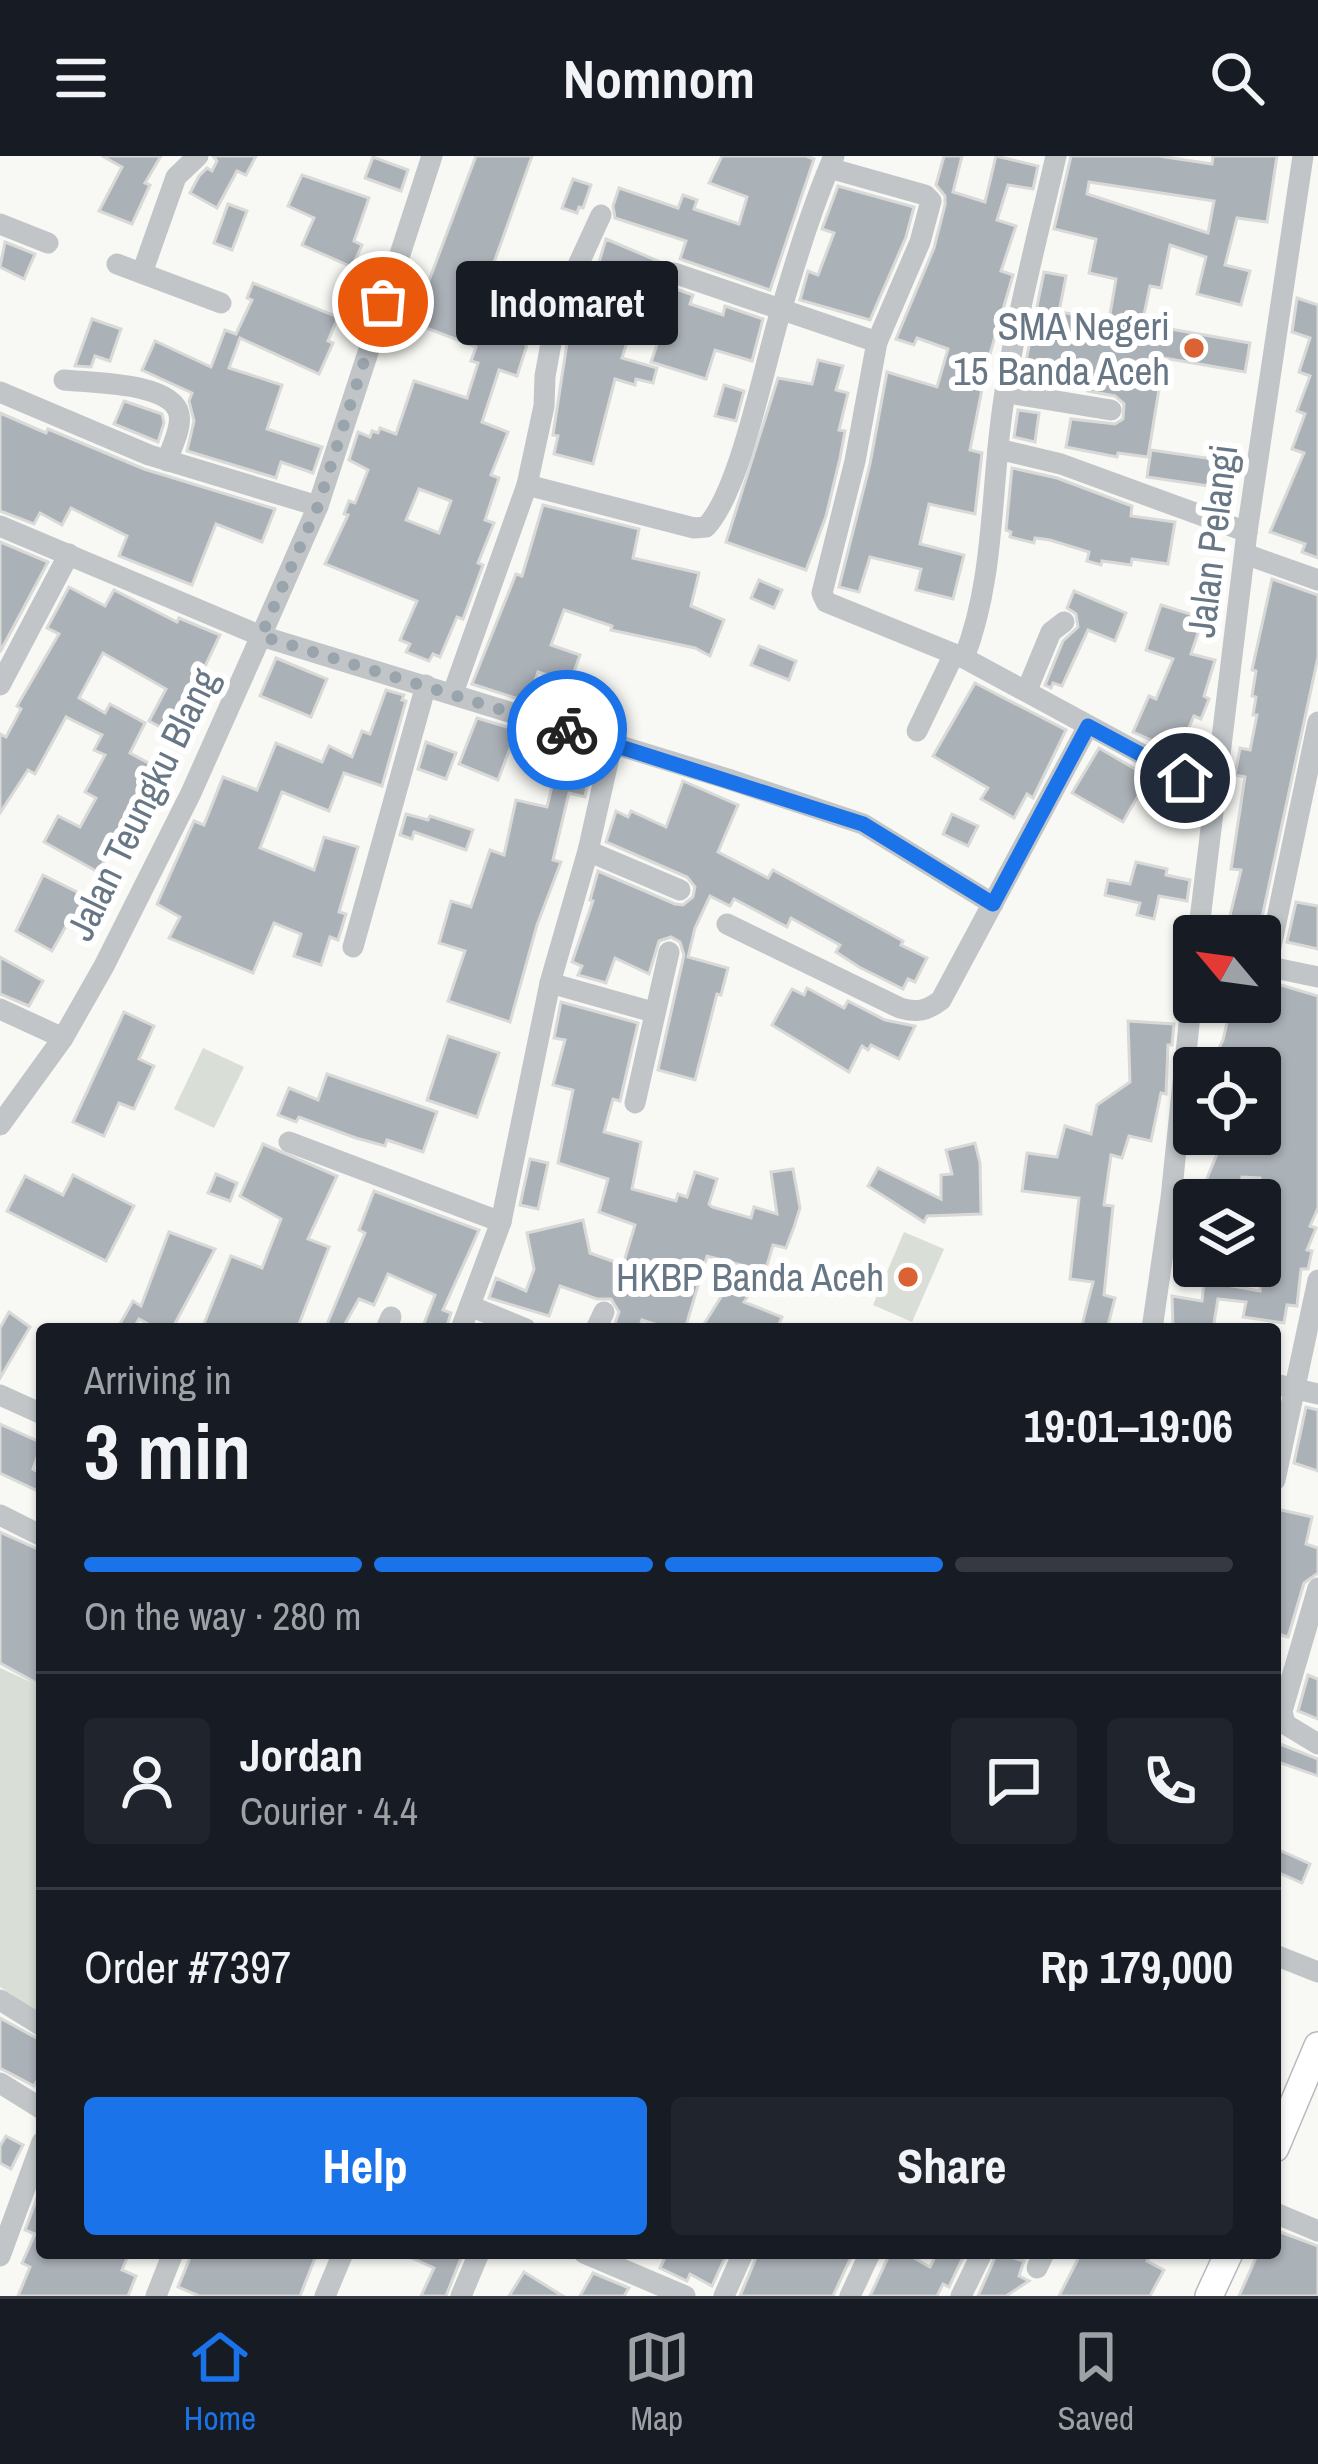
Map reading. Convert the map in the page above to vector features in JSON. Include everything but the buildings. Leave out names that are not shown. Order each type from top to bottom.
[{"type":"main road","points":[[1281,2134],[1318,2046]]},
{"type":"main road","points":[[1209,2296],[1226,2259]]},
{"type":"street","points":[[142,273],[176,177],[198,156]]},
{"type":"street","name":"Jalan Teungku Blang","points":[[0,1125],[62,1038],[104,965],[191,793],[261,636],[318,506],[432,156]]},
{"type":"street","points":[[917,730],[976,624],[996,498],[998,449],[1030,263],[1056,156]]},
{"type":"street","name":"Jalan Pelangi","points":[[1201,915],[1246,543],[1304,156]]},
{"type":"street","points":[[527,485],[682,526],[706,527],[717,515],[739,454],[781,308],[831,162],[925,195],[931,201],[920,242],[877,342],[855,461],[822,593],[826,602],[959,656],[1217,795]]},
{"type":"street","points":[[453,693],[527,485],[557,311],[601,215]]},
{"type":"street","points":[[0,224],[48,243]]},
{"type":"street","points":[[117,263],[221,303]]},
{"type":"street","points":[[657,276],[674,273],[877,342]]},
{"type":"street","points":[[64,380],[129,386],[173,403],[179,412],[178,424],[167,461]]},
{"type":"street","points":[[0,392],[167,461],[318,506]]},
{"type":"street","points":[[1008,393],[1111,410]]},
{"type":"street","points":[[998,449],[1061,464],[1246,543],[1318,580]]},
{"type":"street","points":[[0,526],[261,636],[863,824],[993,904]]},
{"type":"street","points":[[0,685],[68,554]]},
{"type":"street","points":[[1027,690],[1051,632],[1064,622]]},
{"type":"street","points":[[353,947],[427,685]]},
{"type":"street","points":[[1274,915],[1318,722]]},
{"type":"street","points":[[727,924],[914,1012],[941,1000],[1088,726]]},
{"type":"street","points":[[463,1323],[500,1222],[550,982],[588,851],[612,744]]},
{"type":"street","points":[[588,851],[680,890]]},
{"type":"street","points":[[635,1103],[669,952]]},
{"type":"street","points":[[1281,970],[1318,977]]},
{"type":"street","points":[[550,982],[653,1012]]},
{"type":"street","points":[[0,1009],[62,1038]]},
{"type":"street","points":[[1153,1323],[1189,1023]]},
{"type":"street","points":[[289,1142],[500,1222]]},
{"type":"street","points":[[1281,1417],[1284,1386],[1318,1280]]},
{"type":"street","points":[[470,1306],[511,1323]]},
{"type":"street","points":[[1284,1386],[1318,1394]]},
{"type":"street","points":[[0,1395],[36,1411]]},
{"type":"street","points":[[0,1515],[36,1533]]},
{"type":"street","points":[[1318,1588],[1282,1712],[1285,1724],[1318,1744]]},
{"type":"street","points":[[1281,1957],[1318,1972]]},
{"type":"street","points":[[0,2000],[36,2022]]},
{"type":"street","points":[[0,2083],[36,2105]]},
{"type":"street","points":[[3,2240],[36,2157]]},
{"type":"street","points":[[1281,2215],[1318,2230]]},
{"type":"street","points":[[156,2296],[171,2259]]},
{"type":"street","points":[[326,2296],[341,2259]]},
{"type":"street","points":[[460,2296],[476,2259]]},
{"type":"street","points":[[596,2259],[645,2288],[685,2296]]},
{"type":"street","points":[[724,2296],[740,2259]]},
{"type":"street","points":[[850,2296],[867,2259]]},
{"type":"street","points":[[961,2296],[979,2259]]},
{"type":"shaded area","points":[[203,1048],[244,1067],[214,1128],[174,1109]]},
{"type":"shaded area","name":"HKBP Banda Aceh","points":[[904,1232],[944,1249],[912,1322],[873,1305]]},
{"type":"shaded area","points":[[0,1668],[36,1684],[36,2011],[0,1987]]},
{"type":"way so far","points":[[383,302],[318,506],[261,636],[567,730]]},
{"type":"place","name":"Indomaret","points":[[383,302]]},
{"type":"place","name":"SMA Negeri 15 Banda Aceh","points":[[1194,348]]},
{"type":"place","name":"HKBP Banda Aceh","points":[[908,1277]]},
{"type":"route","points":[[567,730],[863,824],[993,904],[1088,726],[1185,778]]}]
